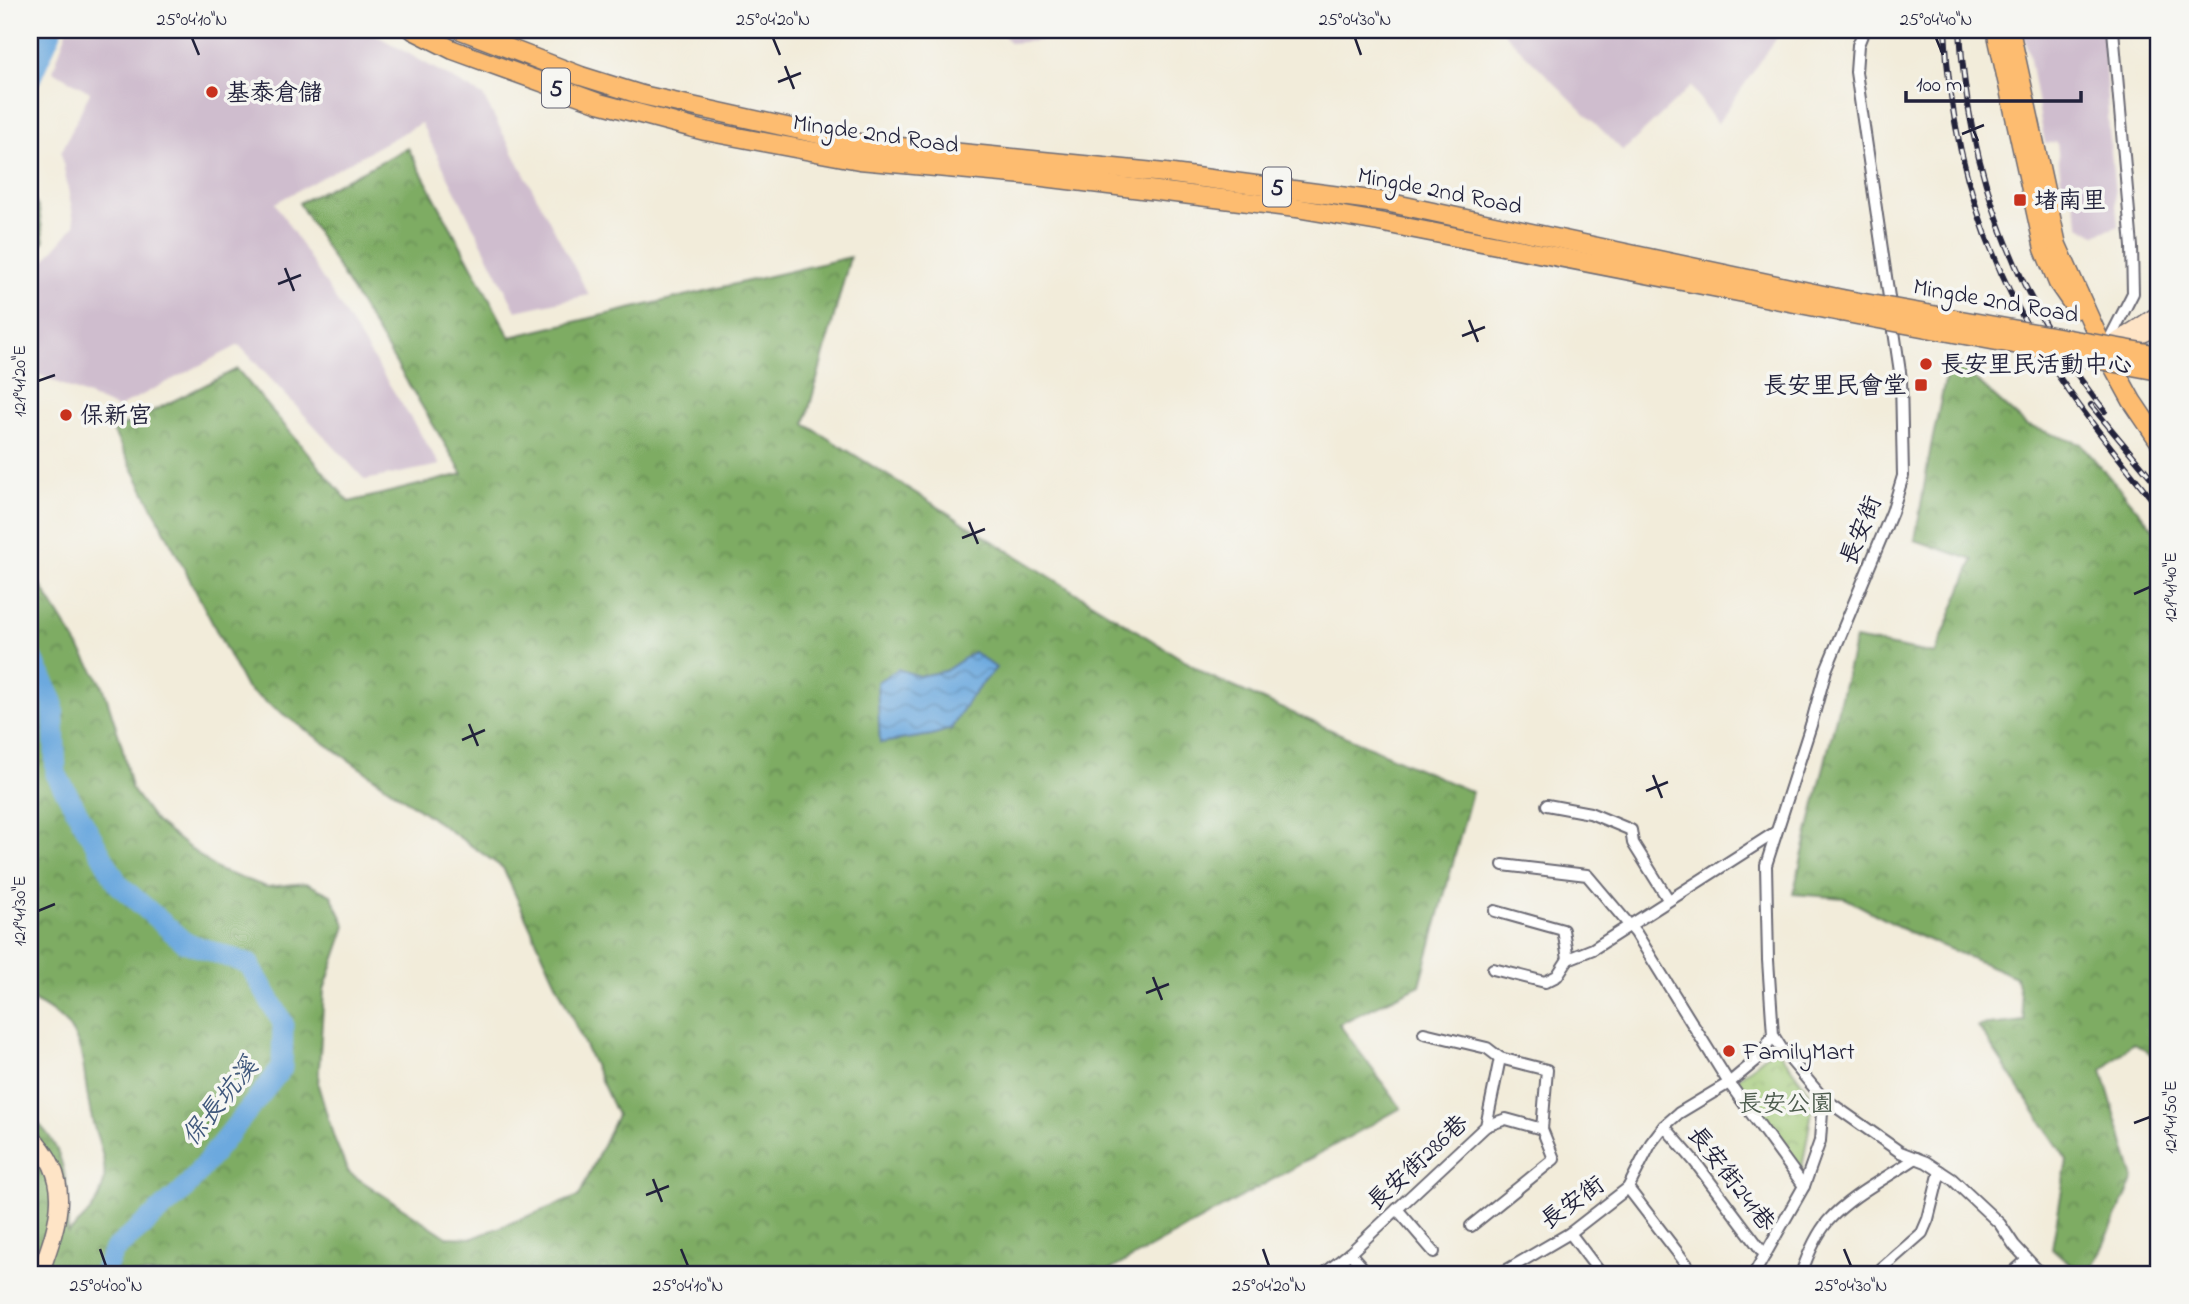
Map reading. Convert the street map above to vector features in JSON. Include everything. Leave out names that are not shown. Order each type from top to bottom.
[{"type":"main road","name":"Mingde 2nd Road","points":[[413,30],[453,50],[568,92],[705,131],[859,160],[1035,176],[1296,208],[1842,306],[2159,355]]},
{"type":"main road","name":"Mingde 2nd Road","points":[[461,30],[593,80],[642,95],[859,143],[1165,173],[1386,202],[1842,306],[2159,371]]},
{"type":"main road","points":[[2001,30],[2057,245],[2104,349],[2132,401],[2159,441]]},
{"type":"street","name":"長安街","points":[[1500,1274],[1513,1271],[1570,1233],[1628,1188],[1651,1143],[1664,1126],[1679,1113],[1729,1083],[1759,1058],[1773,1035],[1766,864],[1826,670],[1892,512],[1903,476],[1901,379],[1856,72],[1858,45],[1864,30]]},
{"type":"street","points":[[2104,349],[2133,293],[2132,247],[2113,30]]},
{"type":"street","points":[[2104,349],[2158,319]]},
{"type":"street","points":[[1546,806],[1590,813],[1631,830],[1633,843],[1668,899]]},
{"type":"street","points":[[1493,968],[1545,982],[1557,976],[1568,959],[1593,949],[1776,832]]},
{"type":"street","points":[[1503,865],[1587,875],[1629,925],[1729,1083],[1804,1186]]},
{"type":"street","points":[[1495,911],[1563,930],[1568,959]]},
{"type":"street","points":[[1424,1033],[1487,1048],[1500,1058],[1547,1070],[1542,1129],[1554,1159],[1471,1226]]},
{"type":"street","points":[[1773,1035],[1822,1097],[1900,1152],[1952,1179],[2000,1224],[2014,1245],[2041,1274]]},
{"type":"street","name":"長安街286巷","points":[[1324,1274],[1486,1126],[1500,1058]]},
{"type":"street","points":[[1754,1274],[1804,1186],[1820,1141],[1822,1097]]},
{"type":"street","points":[[1486,1126],[1506,1119],[1542,1129]]},
{"type":"street","name":"長安街241巷","points":[[1664,1126],[1695,1162],[1765,1255]]},
{"type":"street","points":[[30,1135],[41,1146],[54,1167],[60,1205],[40,1274]]},
{"type":"street","points":[[1801,1274],[1827,1223],[1848,1203],[1916,1158]]},
{"type":"street","points":[[1879,1274],[1882,1268],[1922,1233],[1940,1171]]},
{"type":"street","points":[[1628,1188],[1693,1274]]},
{"type":"street","points":[[1397,1209],[1434,1252]]},
{"type":"street","points":[[1570,1233],[1601,1274]]},
{"type":"street","points":[[1350,1253],[1368,1274]]},
{"type":"street","points":[[2011,1274],[2027,1260]]},
{"type":"shaded area","points":[[67,30],[367,30],[483,96],[589,295],[516,311],[421,123],[275,203],[440,465],[365,480],[239,345],[117,408],[30,371],[30,277],[75,225],[61,153],[90,92],[53,71]]},
{"type":"shaded area","points":[[1000,30],[1099,30],[1088,37],[1010,43]]},
{"type":"shaded area","points":[[1501,30],[1778,30],[1780,33],[1717,124],[1691,86],[1623,151]]},
{"type":"shaded area","points":[[2022,30],[2103,30],[2118,226],[2095,235],[2080,226],[2073,200],[2062,190],[2057,142],[2045,144],[2029,54]]},
{"type":"green space","points":[[408,148],[510,337],[850,257],[805,424],[1211,677],[1472,792],[1420,985],[1339,1024],[1401,1108],[1103,1274],[30,1274],[30,1117],[43,1128],[59,1154],[66,1185],[68,1233],[95,1204],[105,1173],[80,1049],[74,1035],[65,1022],[30,999],[30,568],[103,686],[122,746],[131,788],[156,822],[218,870],[267,887],[306,883],[331,895],[346,926],[324,990],[318,1085],[334,1138],[348,1172],[447,1237],[473,1238],[579,1196],[617,1115],[503,868],[246,688],[113,431],[237,369],[349,502],[463,474],[299,203]]},
{"type":"green space","points":[[30,190],[39,210],[44,242],[30,256]]},
{"type":"green space","points":[[1950,357],[2026,425],[2081,444],[2159,535],[2159,1059],[2133,1043],[2102,1070],[2134,1179],[2090,1274],[2081,1274],[2052,1248],[2067,1160],[1978,1026],[2025,1021],[2016,977],[1909,932],[1845,898],[1793,894],[1855,639],[1935,654],[1973,560],[1915,540]]},
{"type":"green space","name":"長安公園","points":[[1776,1047],[1814,1099],[1802,1169],[1737,1079]]},
{"type":"water","points":[[974,652],[996,668],[970,698],[951,729],[932,735],[880,743],[877,682],[898,669],[919,676],[945,671]]},
{"type":"waterway","name":"保長坑溪","points":[[30,79],[52,30]]},
{"type":"waterway","name":"保長坑溪","points":[[30,653],[53,701],[56,774],[118,884],[184,942],[249,964],[283,1023],[282,1068],[184,1190],[114,1250],[103,1274]]},
{"type":"railway","points":[[1945,30],[1948,73],[1962,157],[1987,238],[2003,278],[2057,374],[2159,508]]},
{"type":"railway","points":[[1960,30],[1973,133],[2002,232],[2022,280],[2046,326],[2105,411]]},
{"type":"railway","points":[[2091,405],[2159,487]]},
{"type":"place","name":"基泰倉儲","points":[[212,92]]},
{"type":"place","name":"堵南里","points":[[2020,200]]},
{"type":"place","name":"長安里民活動中心","points":[[1926,364]]},
{"type":"place","name":"長安里民會堂","points":[[1921,385]]},
{"type":"place","name":"保新宮","points":[[66,415]]},
{"type":"place","name":"FamilyMart","points":[[1729,1051]]}]
